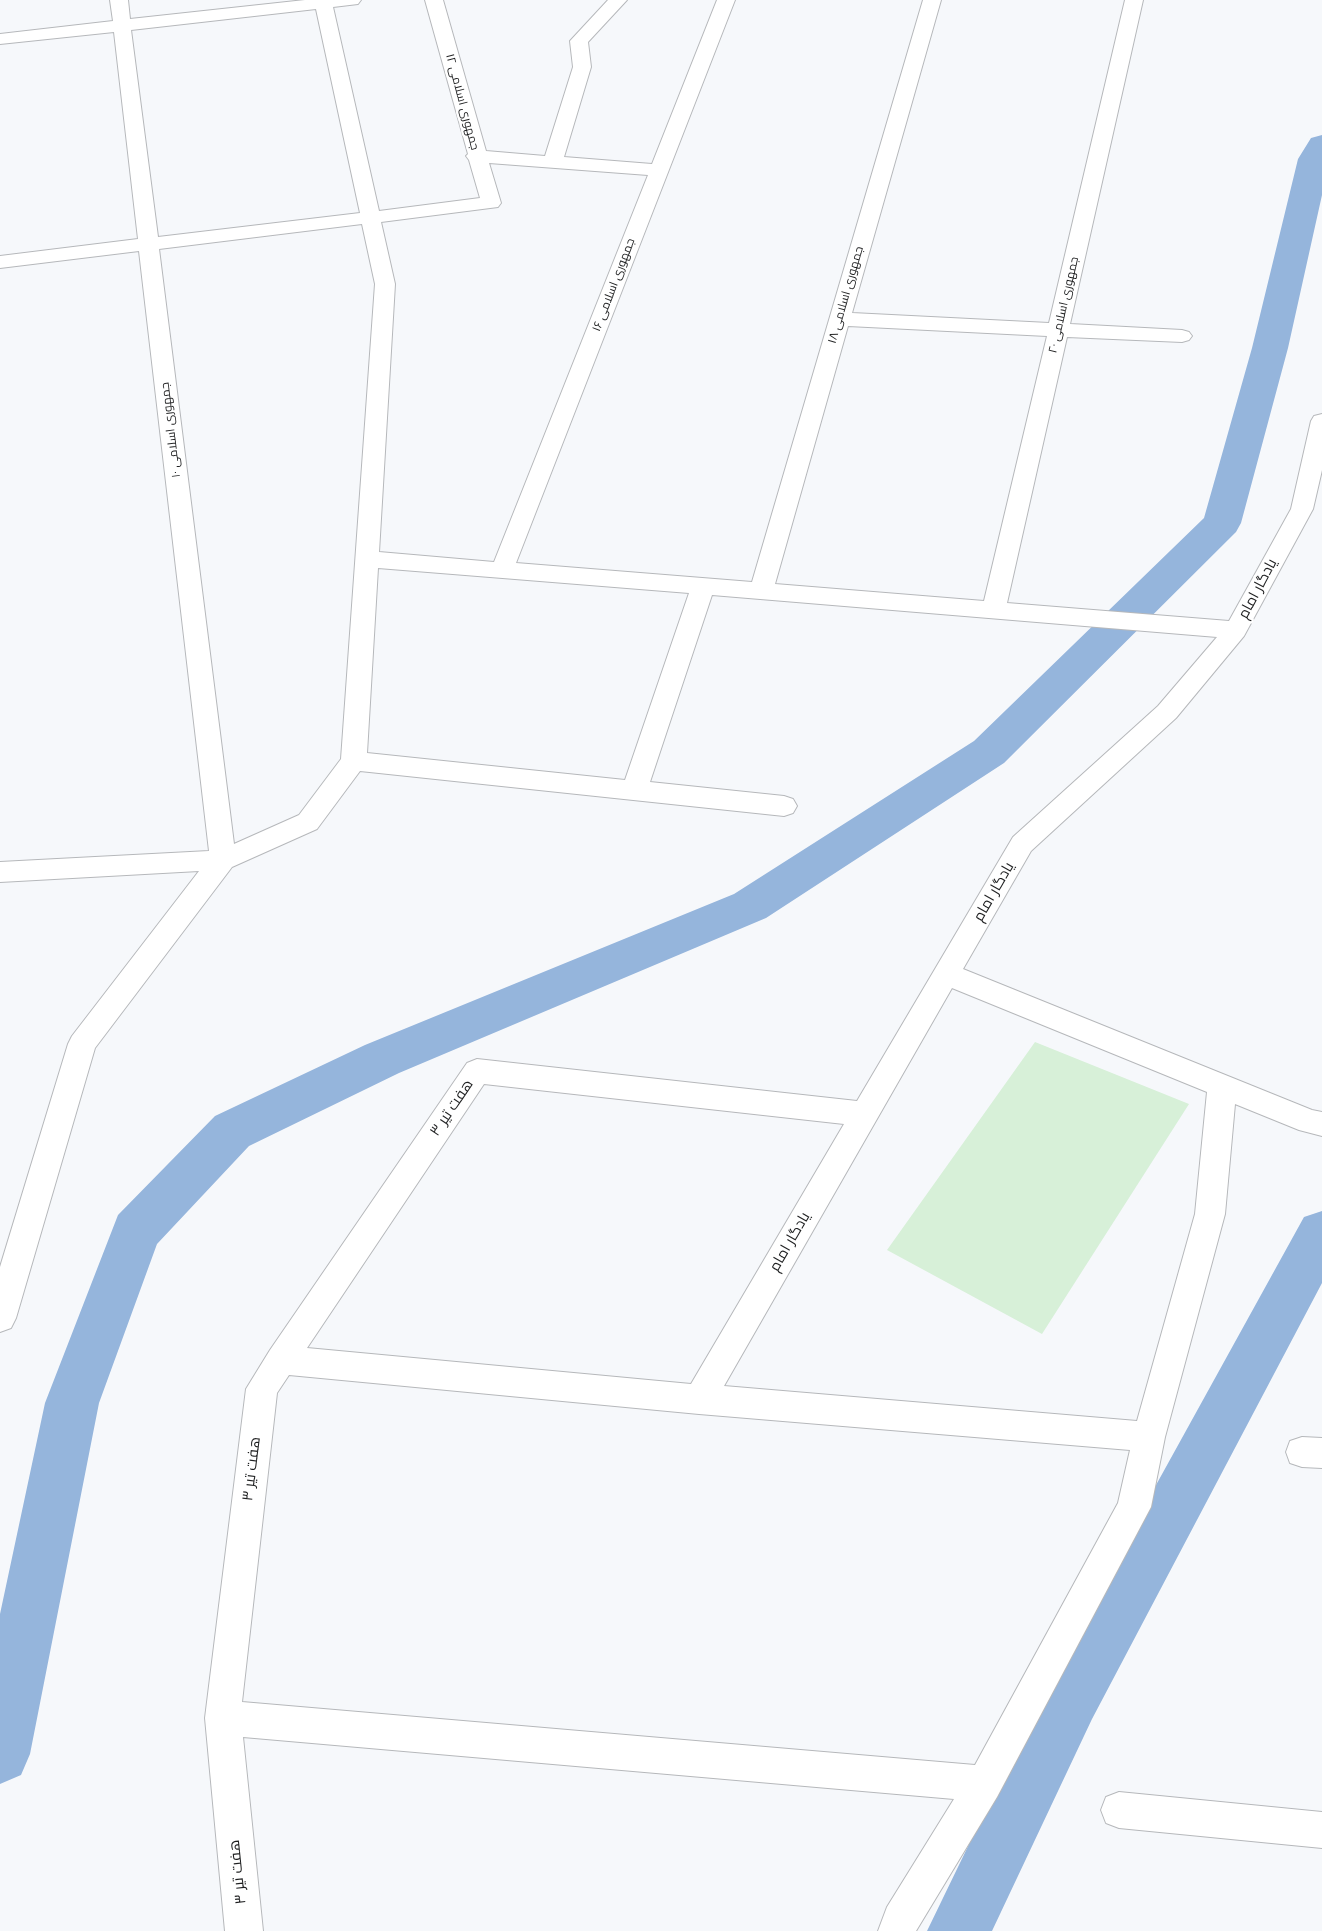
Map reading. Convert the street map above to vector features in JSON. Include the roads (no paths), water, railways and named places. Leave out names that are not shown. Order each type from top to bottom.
[{"type":"street","name":"جمهوری اسلامی ۱۰","points":[[119,0],[223,860]]},
{"type":"street","points":[[0,39],[352,0]]},
{"type":"street","name":"جمهوری اسلامی ۱۲","points":[[370,218],[491,203],[476,156],[434,0]]},
{"type":"street","points":[[552,162],[582,67],[579,41],[618,0]]},
{"type":"street","name":"جمهوری اسلامی ۱۶","points":[[502,570],[726,0]]},
{"type":"street","name":"جمهوری اسلامی ۱۸","points":[[761,591],[932,0]]},
{"type":"street","name":"جمهوری اسلامی ۲۰","points":[[994,610],[1134,0]]},
{"type":"street","points":[[0,872],[223,860],[308,822],[354,761],[385,284],[324,2]]},
{"type":"street","points":[[476,156],[659,170]]},
{"type":"street","points":[[0,262],[370,218]]},
{"type":"street","points":[[839,319],[1182,336]]},
{"type":"street","name":"یادگار امام","points":[[699,1399],[1022,844],[1167,712],[1236,630],[1302,509],[1322,421]]},
{"type":"street","points":[[367,559],[1236,630]]},
{"type":"street","points":[[634,790],[703,586]]},
{"type":"street","points":[[354,761],[784,806]]},
{"type":"street","points":[[0,1318],[10,1253],[82,1044],[223,860]]},
{"type":"street","points":[[946,974],[1316,1122]]},
{"type":"street","name":"هفت تیر ۳","points":[[244,1931],[223,1718],[262,1389],[477,1071],[864,1114]]},
{"type":"street","points":[[897,1931],[900,1920],[984,1784],[1134,1507],[1149,1437],[1210,1214],[1222,1086]]},
{"type":"street","points":[[281,1360],[699,1399],[1149,1437]]},
{"type":"street","points":[[223,1718],[984,1784]]},
{"type":"street","points":[[1119,1810],[1322,1830]]},
{"type":"waterway","points":[[0,1754],[72,1403],[136,1231],[232,1131],[382,1059],[750,906],[989,752],[1222,523],[1270,348],[1314,159],[1322,145]]},
{"type":"waterway","points":[[959,1931],[1071,1698],[1322,1233]]}]
